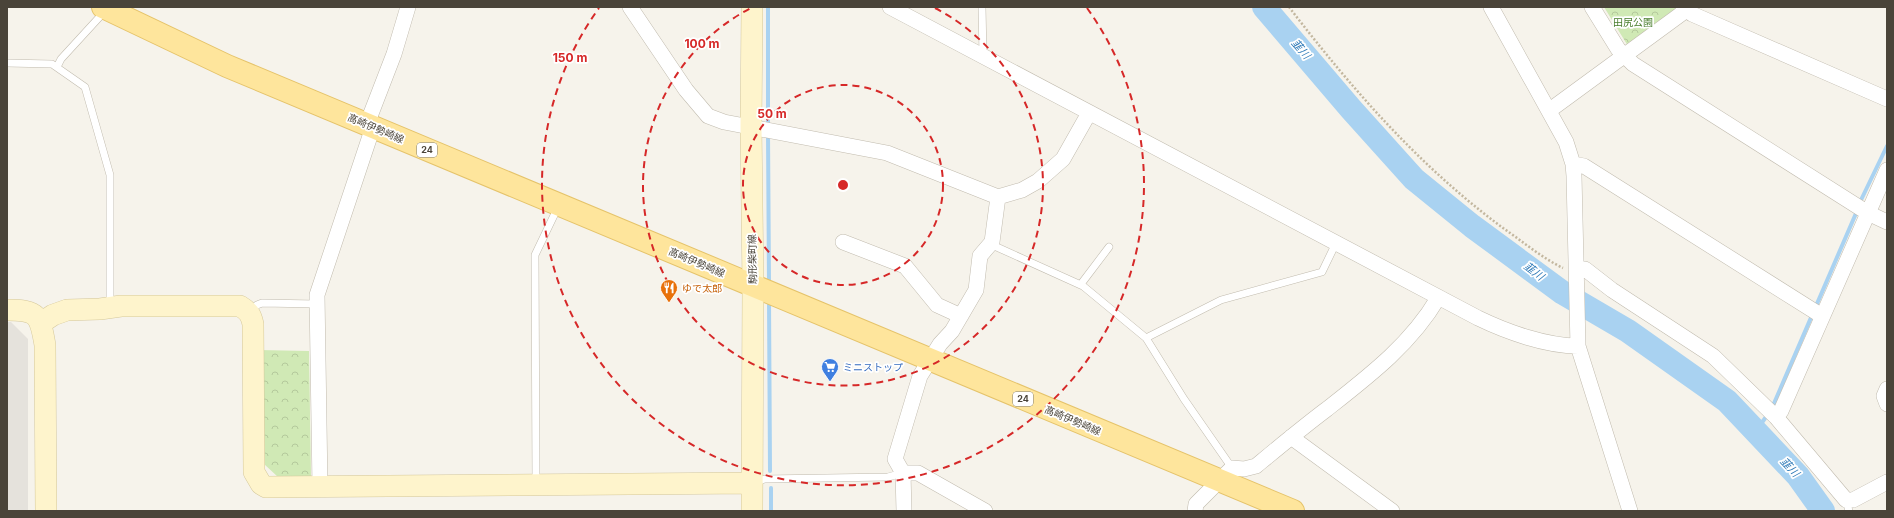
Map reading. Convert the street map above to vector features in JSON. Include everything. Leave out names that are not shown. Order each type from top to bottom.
[{"type":"main road","name":"高崎伊勢崎線","points":[[106,8],[227,66],[930,360],[1225,474],[1293,511]]},
{"type":"street","points":[[320,486],[316,304],[318,290],[408,7]]},
{"type":"street","points":[[630,7],[686,90],[708,116],[724,122],[887,153],[998,197],[1022,190],[1038,181],[1063,160],[1088,113]]},
{"type":"street","name":"駒形柴町線","points":[[752,7],[750,126],[753,286],[752,511]]},
{"type":"street","points":[[890,7],[1485,322],[1512,333],[1567,346],[1578,346]]},
{"type":"street","points":[[1491,7],[1550,110],[1566,142],[1573,164],[1578,346],[1630,511]]},
{"type":"street","points":[[1592,7],[1618,49],[1633,64],[1868,213],[1887,222]]},
{"type":"street","points":[[1550,110],[1686,8],[1692,14],[1887,100]]},
{"type":"street","points":[[1573,164],[1584,166],[1822,316]]},
{"type":"street","points":[[1776,417],[1781,411],[1887,170]]},
{"type":"street","points":[[904,511],[903,473],[894,459],[920,376],[940,344],[952,331],[976,290],[980,256],[992,242],[998,197]]},
{"type":"street","points":[[843,242],[905,266],[937,305],[961,316]]},
{"type":"street","points":[[1576,274],[1585,269],[1612,290],[1712,356],[1776,417],[1848,506],[1854,500],[1887,482]]},
{"type":"street","points":[[1195,511],[1196,504],[1225,474],[1256,466],[1379,367],[1407,340],[1430,311],[1438,298]]},
{"type":"street","points":[[41,324],[53,315],[67,310],[112,307],[240,306],[250,312],[253,324],[253,462],[257,478],[266,487],[752,483]]},
{"type":"street","points":[[7,310],[24,310],[32,312],[37,316],[41,324],[45,345],[46,511]]},
{"type":"street","points":[[1887,389],[1884,396],[1887,404]]},
{"type":"street","points":[[1291,437],[1392,511]]},
{"type":"street","points":[[903,473],[918,473],[985,511]]},
{"type":"lane","points":[[982,7],[983,55]]},
{"type":"lane","points":[[57,67],[61,59],[106,8]]},
{"type":"lane","points":[[7,63],[52,64],[85,87],[110,175],[110,297],[112,307]]},
{"type":"lane","points":[[536,484],[535,255],[559,205]]},
{"type":"lane","points":[[1146,338],[1221,300],[1322,272],[1336,243]]},
{"type":"lane","points":[[990,244],[1081,284],[1146,338],[1184,399],[1225,474]]},
{"type":"lane","points":[[1081,284],[1109,247]]},
{"type":"lane","points":[[250,312],[257,305],[262,303],[316,304]]},
{"type":"lane","points":[[752,483],[765,479],[888,477],[903,473]]},
{"type":"path","points":[[1288,7],[1320,48],[1392,130],[1449,186],[1482,212],[1542,254],[1562,267],[1570,269],[1576,274]]},
{"type":"shaded area","points":[[7,322],[11,322],[28,339],[28,511],[7,511]]},
{"type":"green space","name":"田尻公園","points":[[1604,7],[1678,7],[1628,46]]},
{"type":"green space","points":[[258,350],[309,351],[311,477],[278,477],[264,464]]},
{"type":"waterway","points":[[768,7],[768,127]]},
{"type":"waterway","name":"韮川","points":[[1264,7],[1351,109],[1414,179],[1472,226],[1563,293],[1628,331],[1727,401],[1798,476],[1823,511]]},
{"type":"waterway","points":[[768,133],[769,285]]},
{"type":"waterway","points":[[1861,200],[1887,146]]},
{"type":"waterway","points":[[1772,408],[1857,211]]},
{"type":"waterway","points":[[769,299],[770,471]]},
{"type":"waterway","points":[[1756,431],[1768,414]]},
{"type":"waterway","points":[[771,488],[771,511]]},
{"type":"place","name":"ゆで太郎","points":[[669,303]]},
{"type":"place","name":"ミニストップ","points":[[830,382]]}]
